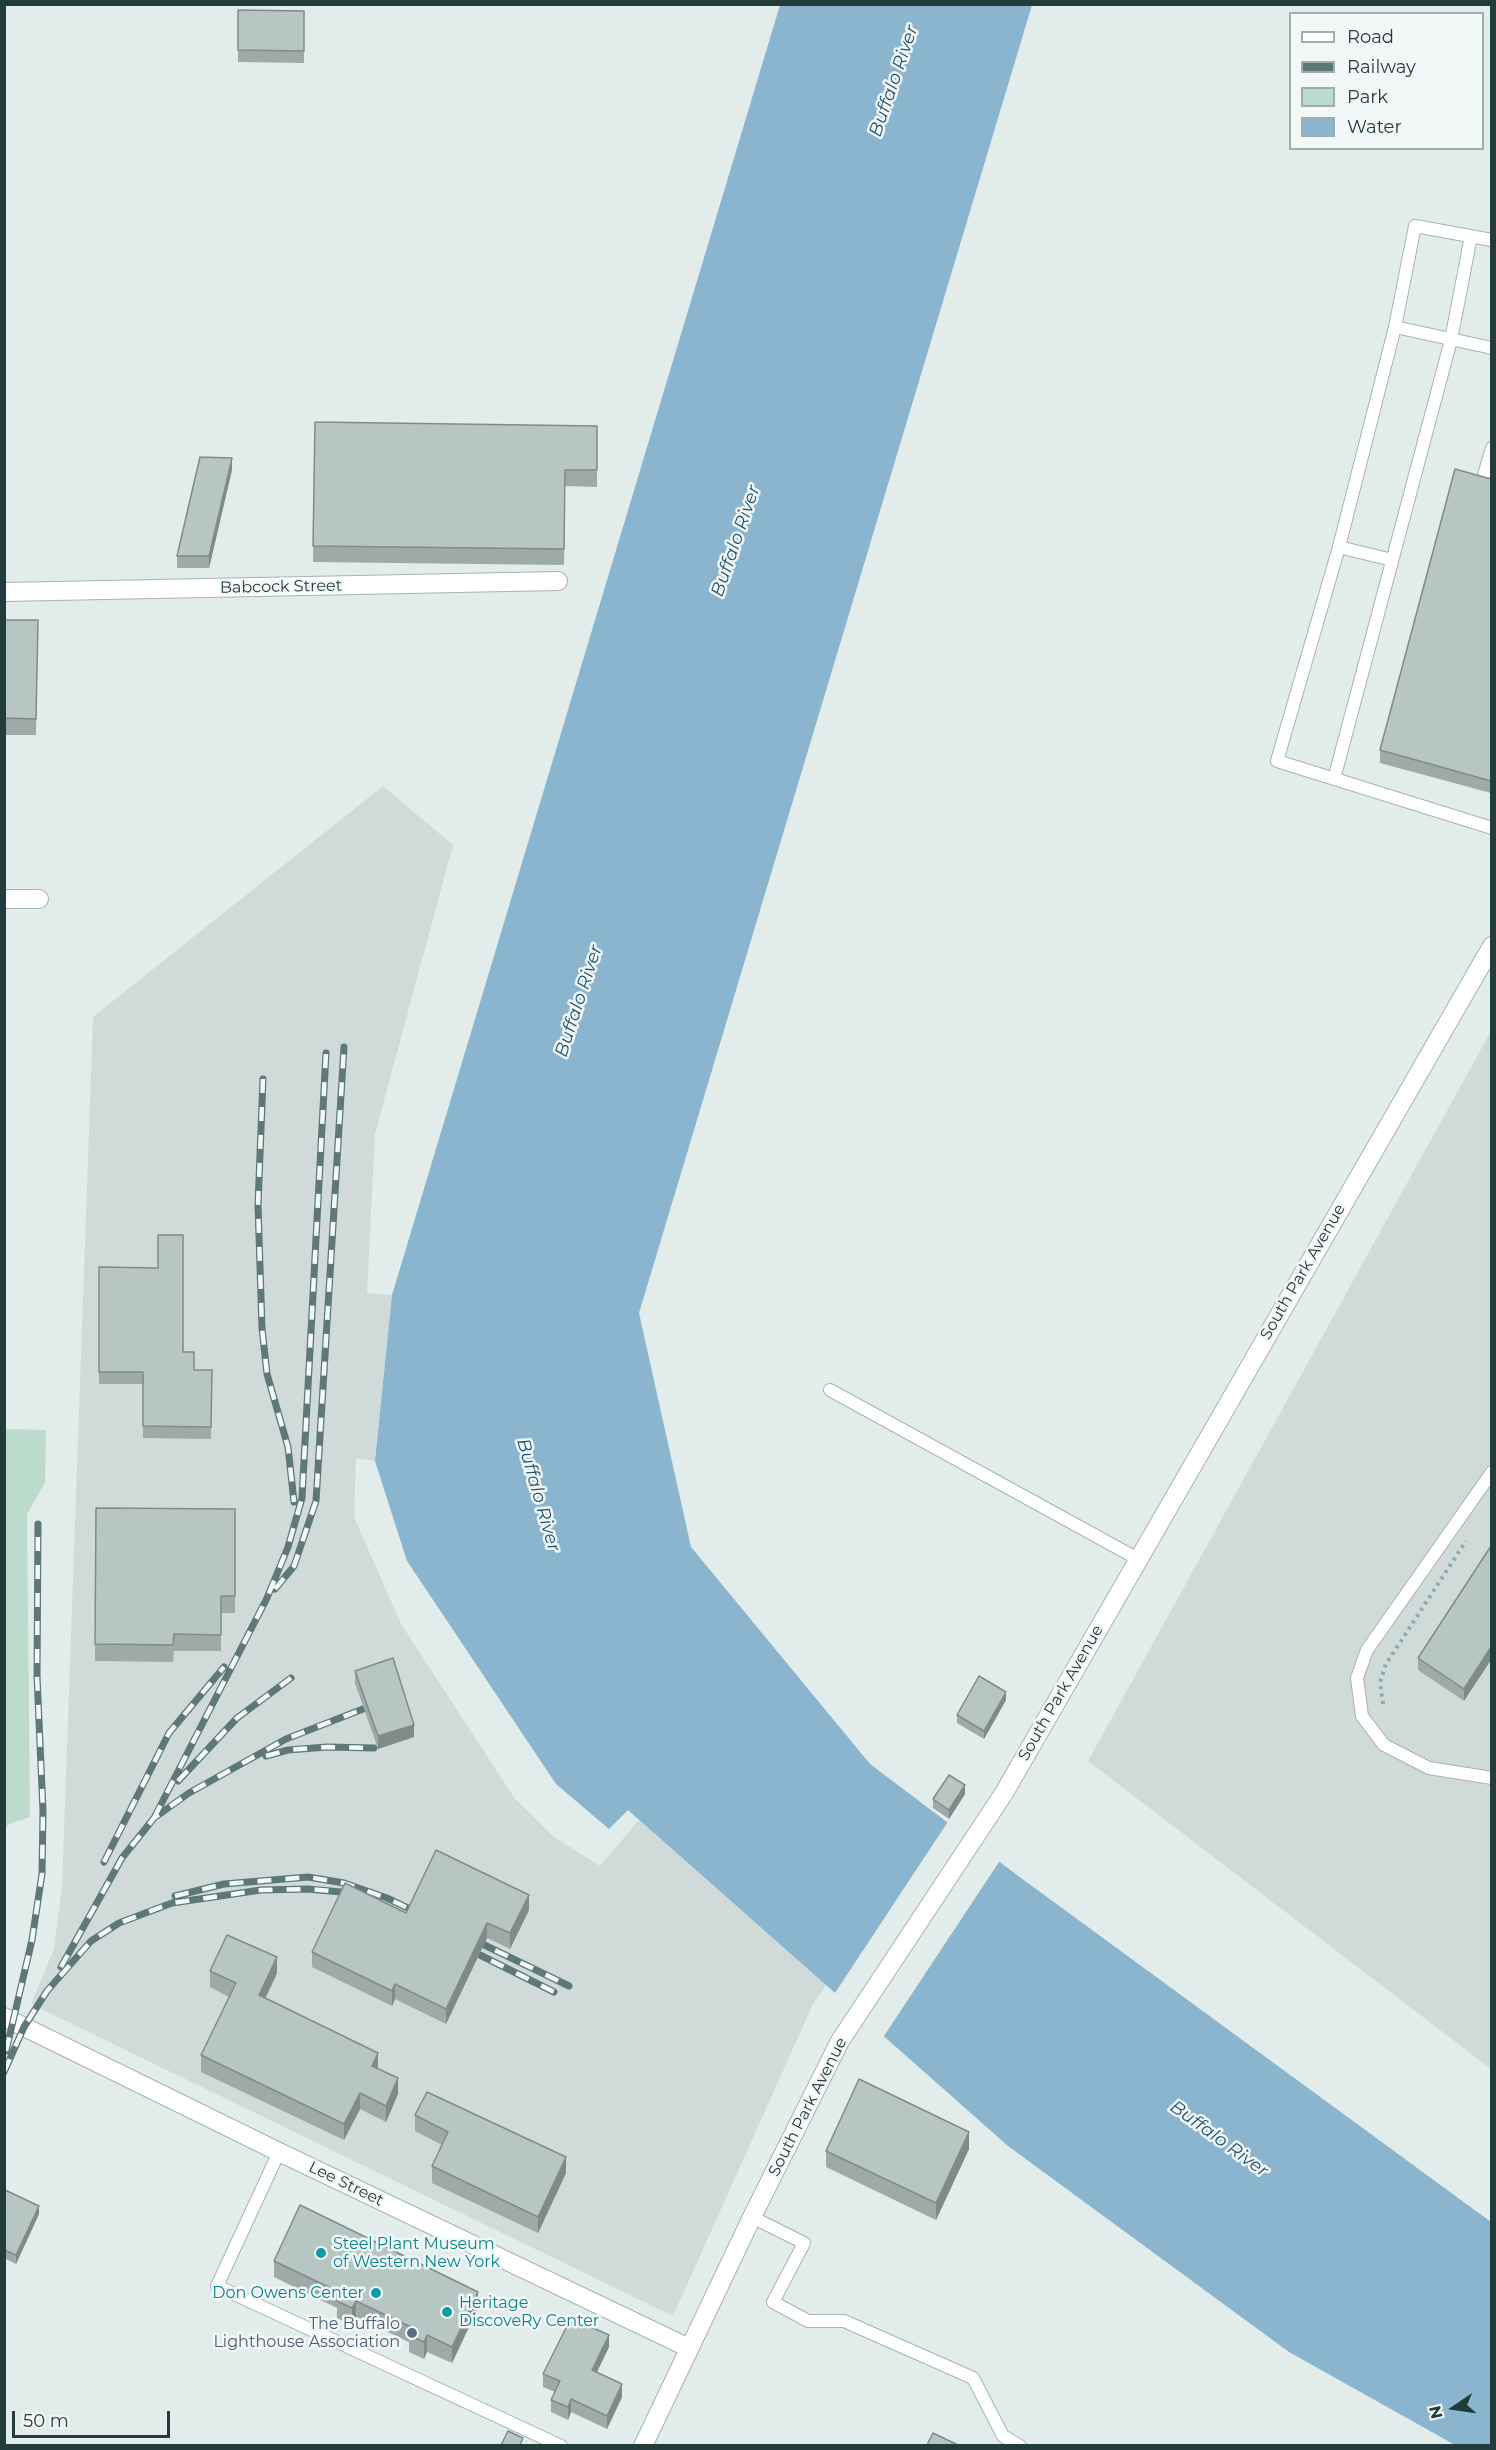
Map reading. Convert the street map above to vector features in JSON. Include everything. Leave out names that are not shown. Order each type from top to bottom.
[{"type":"street","name":"Babcock Street","points":[[4,592],[558,581]]},
{"type":"street","points":[[4,898],[39,899]]},
{"type":"street","name":"South Park Avenue","points":[[643,2445],[752,2217],[840,2041],[1004,1793],[1491,946]]},
{"type":"street","name":"Lee Street","points":[[4,2017],[279,2152],[689,2348]]},
{"type":"lane","points":[[1491,240],[1415,226],[1395,327],[1339,547],[1277,761],[1491,828]]},
{"type":"lane","points":[[1334,779],[1451,340],[1471,236]]},
{"type":"lane","points":[[1395,327],[1491,348]]},
{"type":"lane","points":[[1484,475],[1491,448]]},
{"type":"lane","points":[[1339,547],[1392,560]]},
{"type":"lane","points":[[830,1390],[1138,1559]]},
{"type":"lane","points":[[1491,1472],[1367,1650],[1357,1678],[1362,1716],[1384,1745],[1429,1768],[1491,1778]]},
{"type":"lane","points":[[279,2152],[217,2286],[561,2445]]},
{"type":"lane","points":[[752,2217],[804,2243],[772,2302],[808,2321],[844,2320],[973,2378],[1003,2436],[1020,2445]]},
{"type":"path","points":[[1383,1704],[1380,1682],[1386,1664],[1467,1540]]},
{"type":"shaded area","points":[[383,786],[453,845],[375,1134],[367,1293],[392,1295],[375,1461],[356,1458],[354,1517],[401,1624],[515,1799],[554,1837],[600,1866],[639,1820],[826,1985],[813,2004],[673,2316],[31,2004],[54,1949],[62,1886],[93,1017]]},
{"type":"shaded area","points":[[1491,1031],[1491,2069],[1088,1761]]},
{"type":"green space","points":[[5,1429],[46,1430],[45,1483],[27,1514],[30,1817],[9,1824],[5,1829]]},
{"type":"water","name":"Buffalo River","points":[[780,5],[1032,5],[639,1313],[691,1547],[870,1764],[1021,1878],[1491,2222],[1491,2445],[1455,2445],[1289,2352],[1008,2146],[628,1810],[609,1829],[556,1784],[407,1561],[375,1461],[392,1295]]},
{"type":"pier","points":[[949,1820],[1001,1859],[882,2039],[833,1996]]},
{"type":"building","points":[[238,10],[304,11],[304,51],[238,50]]},
{"type":"building","points":[[315,422],[597,426],[597,470],[565,470],[564,549],[313,546]]},
{"type":"building","points":[[200,457],[232,458],[209,556],[177,556]]},
{"type":"building","points":[[1455,469],[1491,479],[1491,781],[1380,750]]},
{"type":"building","points":[[4,620],[38,620],[36,719],[4,718]]},
{"type":"building","points":[[158,1235],[183,1235],[183,1352],[194,1352],[194,1370],[212,1370],[211,1427],[143,1426],[143,1372],[99,1372],[99,1267],[158,1268]]},
{"type":"building","points":[[96,1508],[235,1509],[235,1596],[221,1596],[221,1635],[174,1634],[173,1645],[95,1644]]},
{"type":"building","points":[[1491,1546],[1491,1647],[1464,1689],[1418,1658]]},
{"type":"building","points":[[393,1658],[414,1725],[378,1736],[355,1671]]},
{"type":"building","points":[[979,1676],[1006,1692],[984,1731],[957,1715]]},
{"type":"building","points":[[949,1775],[965,1785],[949,1810],[933,1799]]},
{"type":"building","points":[[436,1850],[529,1895],[510,1933],[487,1923],[446,2009],[395,1984],[392,1991],[312,1952],[345,1883],[406,1913]]},
{"type":"building","points":[[227,1935],[277,1957],[259,1995],[378,2053],[372,2066],[398,2078],[386,2106],[360,2093],[344,2124],[201,2055],[236,1983],[210,1971]]},
{"type":"building","points":[[859,2079],[969,2132],[936,2203],[826,2151]]},
{"type":"building","points":[[427,2092],[566,2157],[538,2217],[432,2166],[448,2132],[415,2115]]},
{"type":"building","points":[[5,2190],[39,2206],[16,2255],[4,2250]]},
{"type":"building","name":"Don Owens Center","points":[[300,2205],[478,2292],[452,2347],[427,2335],[424,2342],[409,2335],[413,2328],[356,2301],[352,2308],[337,2301],[341,2293],[274,2261]]},
{"type":"building","points":[[571,2318],[609,2335],[592,2370],[622,2384],[607,2416],[571,2399],[568,2407],[551,2400],[560,2381],[543,2374]]},
{"type":"building","points":[[508,2431],[523,2438],[520,2445],[501,2445]]},
{"type":"building","points":[[933,2433],[958,2445],[927,2445]]},
{"type":"railway","points":[[275,1589],[294,1566],[316,1501],[344,1047]]},
{"type":"railway","points":[[154,1818],[267,1598],[288,1547],[302,1498],[326,1053]]},
{"type":"railway","points":[[263,1079],[258,1205],[262,1328],[267,1374],[288,1447],[294,1502]]},
{"type":"railway","points":[[6,2051],[32,1940],[42,1874],[43,1811],[37,1676],[38,1524]]},
{"type":"railway","points":[[104,1862],[169,1733],[224,1667]]},
{"type":"railway","points":[[178,1781],[237,1718],[291,1678]]},
{"type":"railway","points":[[61,1967],[122,1858],[154,1818],[189,1793],[286,1739],[381,1702]]},
{"type":"railway","points":[[266,1756],[288,1750],[327,1747],[374,1748]]},
{"type":"railway","points":[[175,1896],[224,1884],[308,1877],[344,1883],[387,1898],[424,1916]]},
{"type":"railway","points":[[4,2072],[24,2027],[47,1991],[91,1941],[119,1923],[172,1903],[261,1890],[308,1889],[341,1892],[357,1898]]},
{"type":"railway","points":[[470,1938],[569,1986]]},
{"type":"railway","points":[[466,1948],[554,1992]]},
{"type":"place","name":"Steel Plant Museum of Western New York","points":[[321,2253]]},
{"type":"place","name":"Don Owens Center","points":[[376,2293]]},
{"type":"place","name":"Heritage DiscoveRy Center","points":[[447,2312]]},
{"type":"place","name":"The Buffalo Lighthouse Association","points":[[412,2333]]}]
